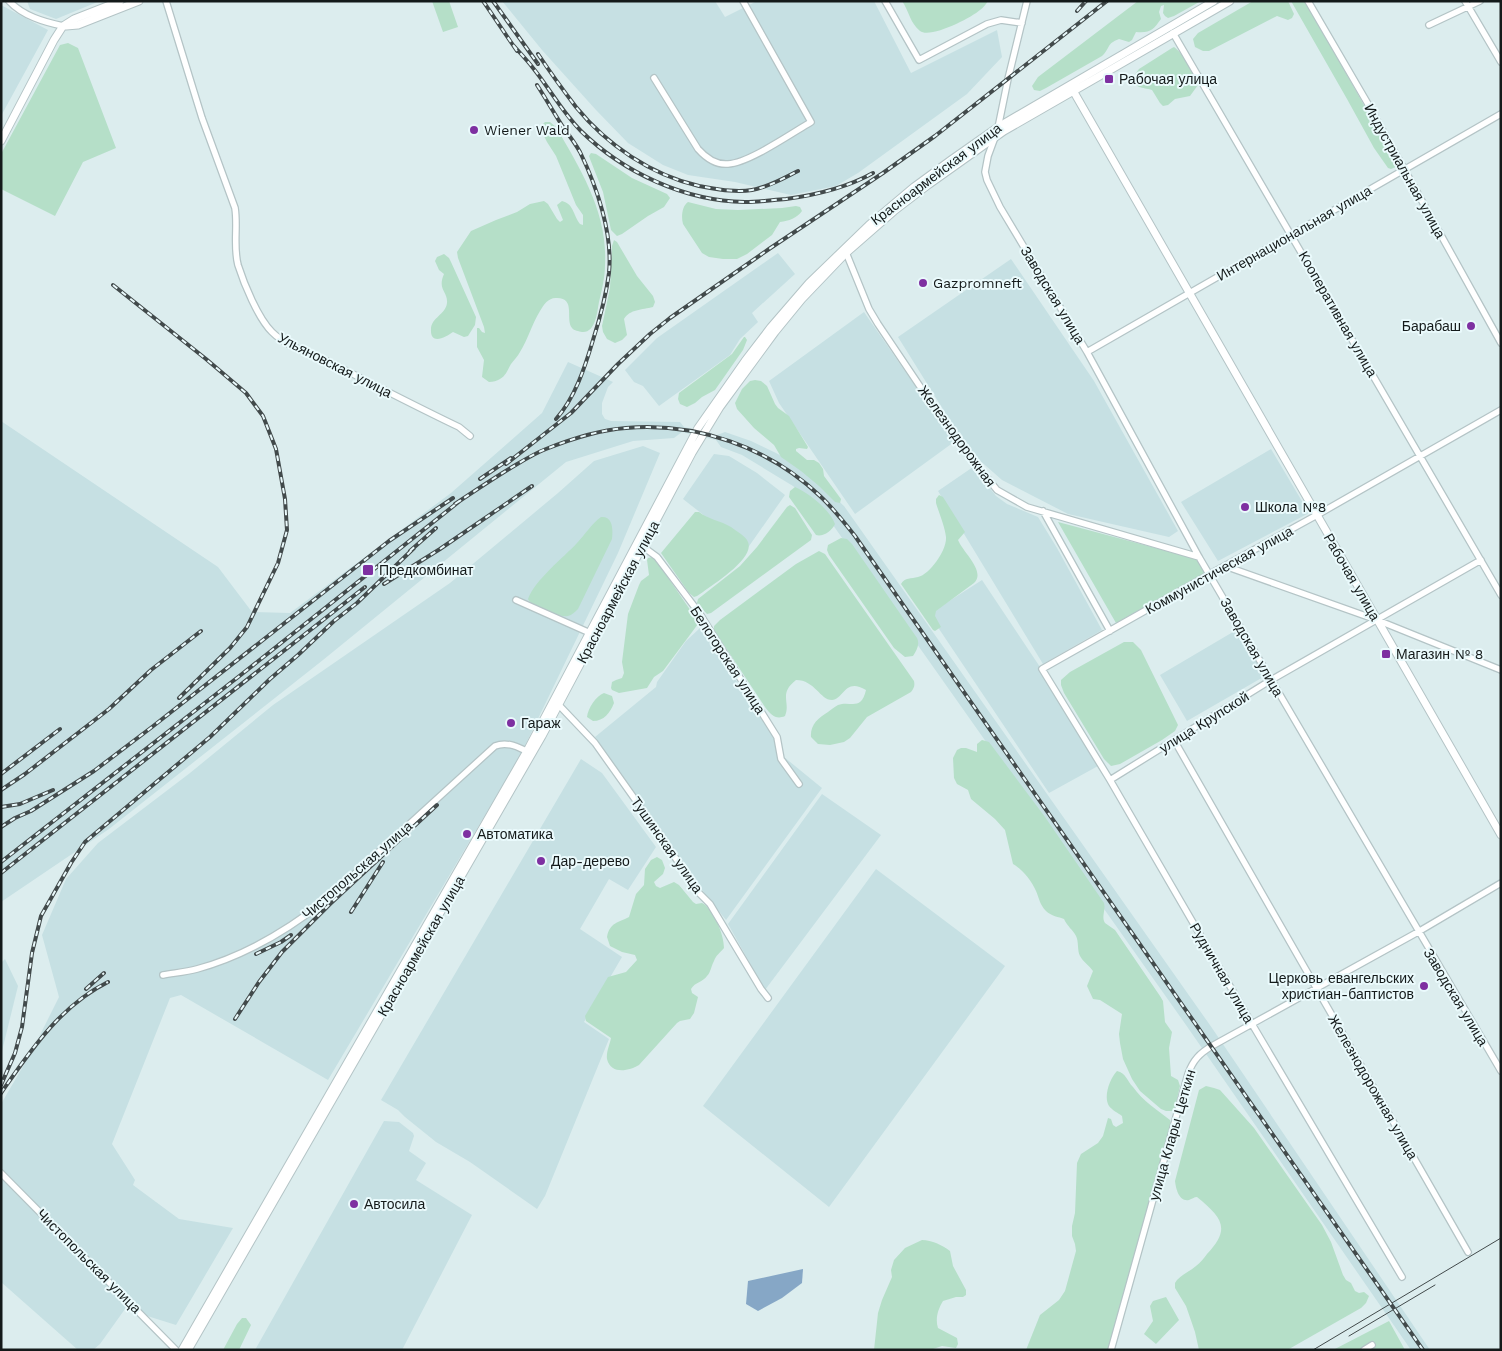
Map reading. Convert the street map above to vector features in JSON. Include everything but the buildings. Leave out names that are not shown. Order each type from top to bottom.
[{"type":"main road","points":[[1,141],[63,26],[74,19],[120,1]]},
{"type":"main road","points":[[63,26],[78,25],[139,1]]},
{"type":"main road","name":"Красноармейская улица","points":[[557,702],[590,633],[701,423],[770,328],[809,283],[845,250],[928,184],[995,137],[1071,88],[1214,1]]},
{"type":"main road","name":"Красноармейская улица","points":[[188,1350],[530,752],[692,453],[720,407],[792,311],[869,224],[914,187],[998,127],[1230,1]]},
{"type":"main road","name":"Рабочая улица","points":[[1071,88],[1501,835]]},
{"type":"main road","name":"Красноармейская улица","points":[[182,1350],[530,752]]},
{"type":"street","points":[[9,1],[21,11],[31,16],[63,26]]},
{"type":"street","name":"Ульяновская улица","points":[[166,1],[202,118],[234,208],[236,217],[235,246],[238,263],[253,302],[270,330],[287,343],[459,427],[470,436]]},
{"type":"street","points":[[654,78],[698,149],[702,154],[716,162],[736,163],[753,156],[811,122],[743,1]]},
{"type":"street","points":[[885,1],[919,60],[987,24],[1001,20],[1022,23]]},
{"type":"street","name":"Заводская улица","points":[[1027,1],[998,127],[986,169],[986,176],[990,186],[1000,207],[1087,352],[1199,557],[1501,1071]]},
{"type":"street","name":"Индустриальная улица","points":[[1308,1],[1368,104],[1501,343]]},
{"type":"street","points":[[1465,1],[1501,62]]},
{"type":"street","points":[[1428,25],[1480,1]]},
{"type":"street","name":"Кооперативная улица","points":[[1174,33],[1501,595]]},
{"type":"street","name":"Интернациональная улица","points":[[1087,352],[1501,114]]},
{"type":"street","name":"Железнодорожная","points":[[845,250],[874,318],[954,437],[997,490],[1027,507],[1199,557]]},
{"type":"street","name":"Коммунистическая улица","points":[[1042,669],[1501,410]]},
{"type":"street","points":[[1043,512],[1110,631]]},
{"type":"street","name":"Белогорская улица","points":[[642,546],[657,557],[700,614],[777,737],[781,759],[800,784]]},
{"type":"street","name":"улица Крупской","points":[[1110,780],[1271,680],[1482,560]]},
{"type":"street","points":[[1225,566],[1377,620],[1501,670]]},
{"type":"street","points":[[516,600],[590,633]]},
{"type":"street","name":"Рудничная улица","points":[[1042,669],[1110,780],[1402,1277]]},
{"type":"street","name":"Тушинская улица","points":[[557,702],[595,743],[699,893],[710,904],[761,990],[768,998]]},
{"type":"street","name":"Железнодорожная улица","points":[[1174,740],[1468,1252]]},
{"type":"street","name":"Чистопольская улица","points":[[163,975],[196,969],[226,959],[277,935],[302,919],[326,900],[495,746],[506,744],[530,752]]},
{"type":"street","name":"улица Клары Цеткин","points":[[1112,1350],[1190,1068],[1196,1059],[1202,1052],[1501,884]]},
{"type":"street","name":"Чистопольская улица","points":[[1,1173],[176,1350]]},
{"type":"street","points":[[1364,1350],[1372,1346]]},
{"type":"shaded area","points":[[27,1],[100,1],[56,19],[30,9]]},
{"type":"shaded area","points":[[502,1],[715,1],[725,17],[757,1],[874,1],[911,73],[997,30],[1002,57],[967,94],[858,173],[836,186],[791,195],[735,182],[688,175],[663,165],[628,143],[542,50]]},
{"type":"shaded area","points":[[1,5],[48,30],[1,116]]},
{"type":"shaded area","points":[[778,253],[795,274],[752,313],[758,322],[740,339],[730,355],[659,406],[643,386],[634,382],[625,370],[657,338]]},
{"type":"shaded area","points":[[1011,259],[1094,381],[1178,531],[1169,537],[1068,514],[1002,480],[969,451],[898,337]]},
{"type":"shaded area","points":[[864,312],[954,442],[855,514],[779,403],[769,381]]},
{"type":"shaded area","points":[[568,362],[613,382],[608,387],[602,403],[602,414],[605,419],[611,421],[680,422],[684,427],[717,435],[725,432],[751,441],[803,468],[844,506],[1212,1028],[1430,1350],[1411,1350],[1186,1025],[828,518],[793,486],[742,455],[721,447],[716,440],[682,432],[674,438],[633,441],[566,462],[323,660],[109,829],[1,902],[1,421],[218,567],[252,612],[290,613],[451,493],[542,413]]},
{"type":"shaded area","points":[[643,446],[660,453],[618,553],[520,756],[328,1080],[181,995],[170,998],[112,1144],[135,1180],[133,1185],[179,1219],[233,1228],[176,1325],[125,1309],[100,1344],[93,1350],[78,1350],[1,1282],[1,1104],[32,1051],[59,997],[42,935],[66,879],[98,843],[190,773],[273,705],[450,583],[594,461]]},
{"type":"shaded area","name":"Школа №8","points":[[1271,449],[1309,513],[1218,561],[1181,502]]},
{"type":"shaded area","points":[[714,454],[729,456],[757,473],[785,495],[747,549],[683,499]]},
{"type":"shaded area","points":[[973,467],[996,496],[1007,504],[1038,517],[1102,630],[1043,664],[938,491]]},
{"type":"shaded area","points":[[982,580],[1038,664],[1098,766],[1049,793],[929,614]]},
{"type":"shaded area","points":[[700,628],[772,733],[784,757],[822,788],[726,920],[705,894],[595,737],[656,687],[657,682],[686,641]]},
{"type":"shaded area","points":[[1238,629],[1265,676],[1187,721],[1160,675]]},
{"type":"shaded area","points":[[581,759],[602,773],[656,847],[628,890],[609,879],[580,929],[622,957],[584,1022],[609,1039],[545,1196],[537,1209],[470,1162],[436,1142],[398,1110],[381,1100]]},
{"type":"shaded area","points":[[822,794],[881,835],[765,990],[728,924]]},
{"type":"shaded area","points":[[876,869],[1005,966],[829,1207],[703,1106]]},
{"type":"shaded area","points":[[5,959],[18,986],[1,1055],[1,963]]},
{"type":"shaded area","points":[[384,1121],[399,1122],[413,1133],[414,1136],[409,1151],[426,1163],[416,1180],[472,1215],[402,1350],[255,1350]]},
{"type":"green space","points":[[432,1],[449,1],[458,27],[443,32]]},
{"type":"green space","points":[[902,1],[988,1],[975,14],[960,22],[941,30],[925,33],[920,31],[914,24]]},
{"type":"green space","points":[[1138,1],[1201,1],[1168,18],[1163,13],[1164,5],[1161,6],[1159,12],[1161,19],[1151,30],[1136,32],[1129,42],[1119,39],[1115,41],[1110,44],[1102,56],[1040,91],[1034,90],[1032,86],[1038,77]]},
{"type":"green space","points":[[1253,1],[1288,1],[1294,14],[1288,20],[1277,16],[1209,51],[1203,51],[1195,47],[1193,39],[1198,33]]},
{"type":"green space","points":[[1291,1],[1305,1],[1394,158],[1396,167],[1388,168],[1374,148]]},
{"type":"green space","points":[[68,43],[78,48],[116,148],[83,162],[55,216],[1,189],[1,154],[60,45]]},
{"type":"green space","points":[[1174,47],[1189,64],[1198,85],[1190,96],[1175,99],[1168,105],[1163,106],[1152,90],[1137,86],[1133,81],[1133,77],[1139,69]]},
{"type":"green space","points":[[545,122],[550,122],[556,127],[575,159],[591,193],[602,228],[605,246],[603,284],[596,316],[590,329],[582,332],[572,328],[566,301],[557,298],[549,300],[540,311],[523,347],[505,374],[498,380],[489,382],[482,377],[484,360],[477,347],[477,328],[485,333],[484,327],[457,252],[471,231],[517,212],[530,204],[544,201],[560,222],[563,220],[557,205],[562,201],[566,202],[571,207],[580,224],[583,225],[583,215],[576,205],[556,156],[541,130]]},
{"type":"green space","points":[[591,153],[596,154],[632,178],[667,194],[670,198],[664,207],[617,236],[611,230],[603,192],[589,156]]},
{"type":"green space","points":[[688,202],[716,209],[738,210],[796,206],[800,207],[802,211],[792,219],[780,222],[772,235],[747,254],[737,259],[723,259],[709,257],[702,253],[683,224],[682,212]]},
{"type":"green space","points":[[614,240],[637,276],[653,296],[655,302],[653,307],[630,313],[624,319],[627,335],[615,343],[607,339],[602,326],[610,288]]},
{"type":"green space","points":[[444,254],[449,258],[476,317],[475,325],[468,336],[464,337],[453,332],[443,338],[436,339],[431,334],[433,322],[444,310],[447,303],[442,287],[444,274],[439,270],[435,261],[437,257]]},
{"type":"green space","points":[[744,337],[747,340],[743,350],[715,390],[687,407],[680,404],[678,399],[679,393],[732,354]]},
{"type":"green space","points":[[750,381],[761,381],[767,386],[775,404],[789,416],[808,447],[807,449],[796,449],[796,451],[807,460],[814,460],[819,463],[823,469],[824,476],[841,499],[840,503],[835,502],[801,471],[781,457],[774,445],[754,428],[737,409],[735,403],[742,389]]},
{"type":"green space","points":[[795,487],[806,493],[829,513],[835,524],[830,531],[822,535],[816,535],[789,497],[790,491]]},
{"type":"green space","points":[[939,495],[943,497],[965,532],[958,540],[976,568],[977,579],[936,611],[935,616],[941,627],[935,631],[901,584],[906,579],[918,577],[928,571],[937,561],[944,548],[946,537],[936,503]]},
{"type":"green space","points":[[790,505],[795,508],[812,535],[811,540],[711,613],[707,614],[697,603],[698,599],[740,566]]},
{"type":"green space","points":[[695,512],[699,512],[731,527],[745,538],[749,548],[746,555],[733,570],[694,597],[689,593],[661,553]]},
{"type":"green space","points":[[601,517],[605,517],[610,521],[612,539],[578,609],[571,615],[564,616],[546,611],[530,602],[528,599],[537,584]]},
{"type":"green space","points":[[1058,522],[1197,559],[1205,573],[1116,623]]},
{"type":"green space","points":[[841,538],[847,539],[852,544],[917,638],[918,647],[913,656],[905,657],[894,648],[829,555],[828,545]]},
{"type":"green space","points":[[819,551],[825,554],[914,681],[914,688],[911,692],[867,717],[850,738],[844,742],[830,745],[818,744],[811,737],[813,725],[838,705],[858,703],[864,697],[866,690],[854,686],[849,687],[836,699],[832,700],[824,697],[808,683],[796,680],[786,694],[787,706],[785,716],[776,717],[765,707],[714,630],[714,626],[720,620],[796,564]]},
{"type":"green space","points":[[652,557],[656,560],[698,624],[663,671],[654,677],[647,688],[619,693],[611,688],[612,682],[622,678],[624,673],[622,662],[628,614],[641,581],[649,575],[647,560]]},
{"type":"green space","points":[[1124,642],[1133,642],[1141,650],[1178,725],[1175,731],[1162,740],[1120,764],[1111,766],[1104,759],[1064,693],[1061,680],[1070,672]]},
{"type":"green space","points":[[604,693],[612,696],[614,703],[606,716],[600,720],[593,721],[587,717],[589,710],[595,700]]},
{"type":"green space","points":[[982,740],[989,742],[1045,817],[1104,903],[1103,918],[1105,923],[1115,930],[1163,1001],[1165,1022],[1172,1032],[1169,1048],[1171,1076],[1178,1080],[1180,1086],[1173,1111],[1161,1109],[1140,1091],[1132,1079],[1123,1059],[1120,1043],[1119,1034],[1122,1014],[1100,1000],[1093,999],[1087,986],[1093,971],[1080,956],[1075,934],[1064,919],[1050,914],[1044,909],[1029,879],[1013,864],[1005,830],[971,799],[968,790],[957,784],[954,778],[953,758],[957,750],[966,748],[977,752],[977,744]]},
{"type":"green space","points":[[657,857],[662,860],[665,868],[663,874],[654,882],[656,886],[660,888],[674,882],[679,885],[693,902],[696,904],[702,903],[706,906],[718,923],[724,948],[716,957],[708,974],[691,989],[692,993],[698,997],[694,1013],[690,1019],[677,1023],[639,1065],[626,1070],[616,1070],[612,1068],[607,1059],[611,1038],[586,1021],[585,1016],[608,977],[626,972],[637,960],[635,955],[622,952],[610,946],[607,937],[612,926],[629,917],[636,894],[644,885],[645,869],[651,860]]},
{"type":"green space","points":[[1117,1071],[1124,1075],[1146,1101],[1170,1120],[1171,1125],[1109,1350],[1026,1350],[1040,1315],[1059,1300],[1065,1291],[1076,1251],[1072,1236],[1072,1226],[1075,1213],[1077,1163],[1081,1154],[1098,1143],[1103,1136],[1108,1118],[1111,1119],[1116,1127],[1123,1123],[1122,1116],[1113,1110],[1107,1102],[1110,1083]]},
{"type":"green space","points":[[1206,1086],[1220,1090],[1254,1128],[1322,1225],[1346,1280],[1351,1283],[1355,1291],[1359,1293],[1364,1292],[1369,1296],[1361,1308],[1289,1349],[1199,1350],[1186,1306],[1175,1288],[1177,1280],[1194,1268],[1215,1245],[1221,1230],[1217,1217],[1197,1197],[1186,1200],[1180,1197],[1175,1181],[1199,1090]]},
{"type":"green space","points":[[922,1240],[937,1243],[950,1251],[953,1266],[966,1290],[966,1295],[963,1297],[943,1301],[938,1311],[938,1328],[957,1338],[958,1344],[956,1348],[942,1346],[930,1350],[874,1350],[878,1313],[892,1277],[891,1270],[894,1260],[905,1248]]},
{"type":"green space","points":[[1166,1297],[1179,1320],[1156,1344],[1144,1334],[1153,1321],[1150,1306],[1153,1301]]},
{"type":"green space","points":[[242,1318],[246,1318],[251,1325],[239,1350],[223,1350],[237,1324]]},
{"type":"green space","points":[[1389,1321],[1405,1350],[1333,1350]]},
{"type":"water","points":[[803,1269],[802,1283],[782,1298],[758,1311],[746,1304],[748,1281]]},
{"type":"tram line","points":[[1313,1350],[1501,1238]]},
{"type":"tram line","points":[[1349,1336],[1435,1285]]},
{"type":"railway","points":[[483,1],[517,51]]},
{"type":"railway","points":[[493,1],[538,64]]},
{"type":"railway","points":[[1077,11],[1086,1]]},
{"type":"railway","points":[[506,464],[571,413],[618,364],[670,318],[935,136],[1107,1]]},
{"type":"railway","points":[[513,45],[531,65],[574,124],[598,146],[636,172],[678,190],[722,200],[766,201],[820,193],[852,183],[873,173]]},
{"type":"railway","points":[[538,54],[588,121],[631,157],[664,174],[699,186],[739,191],[764,187],[798,171]]},
{"type":"railway","points":[[537,85],[578,149],[586,166],[598,195],[606,227],[610,258],[604,299],[587,361],[569,402],[556,419]]},
{"type":"railway","points":[[113,285],[246,393],[263,416],[276,449],[285,499],[287,530],[278,563],[247,627],[230,648],[179,698]]},
{"type":"railway","points":[[455,504],[509,469],[546,449],[595,433],[626,428],[652,427],[679,429],[705,434],[755,451],[800,479],[820,496],[855,536],[1423,1350]]},
{"type":"railway","points":[[480,479],[511,458]]},
{"type":"railway","points":[[384,584],[440,549],[532,486]]},
{"type":"railway","points":[[1,827],[31,811],[94,771],[389,541],[453,498]]},
{"type":"railway","points":[[1,862],[461,500]]},
{"type":"railway","points":[[410,551],[436,528]]},
{"type":"railway","points":[[1,1085],[15,1053],[22,1027],[32,953],[41,916],[85,842],[210,737],[270,679],[334,621],[357,603],[414,548]]},
{"type":"railway","points":[[1,873],[365,587]]},
{"type":"railway","points":[[1,790],[25,774],[109,709],[151,670],[201,631]]},
{"type":"railway","points":[[1,774],[60,729]]},
{"type":"railway","points":[[1,807],[20,804],[53,790]]},
{"type":"railway","points":[[235,1019],[259,982],[282,952],[330,904],[437,805]]},
{"type":"railway","points":[[351,912],[383,862]]},
{"type":"railway","points":[[256,954],[291,935]]},
{"type":"railway","points":[[86,989],[104,973]]},
{"type":"railway","points":[[1,1093],[35,1045],[61,1016],[75,1003],[108,982]]},
{"type":"place","name":"Рабочая улица","points":[[1109,79]]},
{"type":"place","name":"Wiener Wald","points":[[474,130]]},
{"type":"place","name":"Gazpromneft","points":[[923,283]]},
{"type":"place","name":"Барабаш","points":[[1471,326]]},
{"type":"place","name":"Школа №8","points":[[1245,507]]},
{"type":"place","name":"Предкомбинат","points":[[368,570]]},
{"type":"place","name":"Магазин № 8","points":[[1386,654]]},
{"type":"place","name":"Гараж","points":[[511,723]]},
{"type":"place","name":"Автоматика","points":[[467,834]]},
{"type":"place","name":"Дар-дерево","points":[[541,861]]},
{"type":"place","name":"Церковь евангельских христиан-баптистов","points":[[1424,986]]},
{"type":"place","name":"Автосила","points":[[354,1204]]}]
